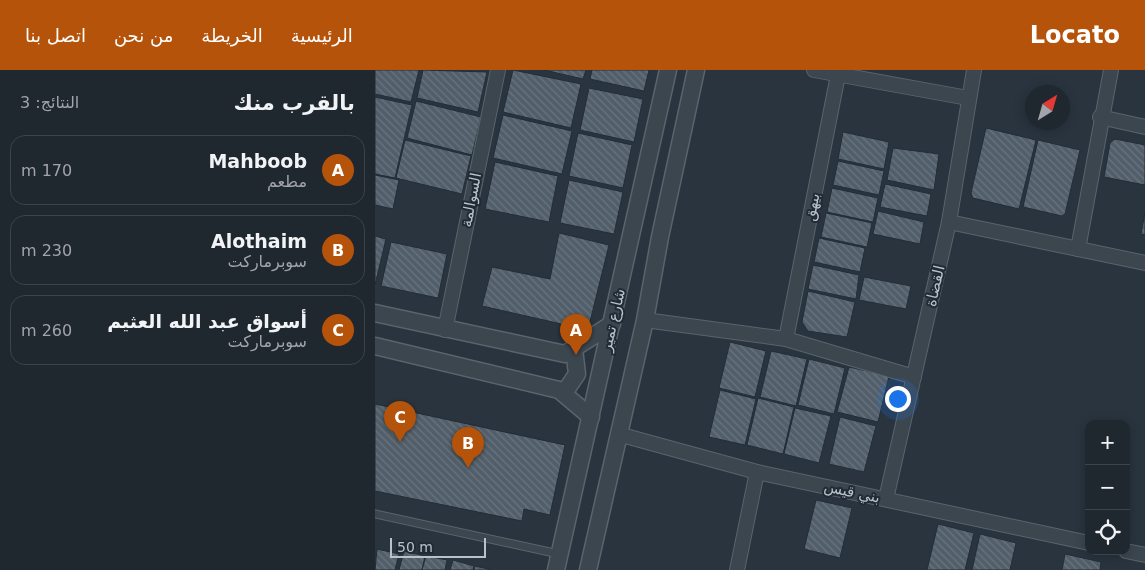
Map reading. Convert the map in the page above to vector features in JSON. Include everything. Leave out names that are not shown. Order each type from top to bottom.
[{"type":"street","name":"السوالمة","points":[[445,330],[498,70]]},
{"type":"street","name":"شارع تمير","points":[[557,570],[559,554],[668,70]]},
{"type":"street","points":[[588,570],[645,320],[696,70]]},
{"type":"street","points":[[814,70],[968,98]]},
{"type":"street","name":"القضاة","points":[[885,499],[949,222],[974,70]]},
{"type":"street","points":[[1078,249],[1100,117],[1111,70]]},
{"type":"street","name":"بيهق","points":[[786,339],[838,75]]},
{"type":"street","points":[[1100,117],[1145,127]]},
{"type":"street","points":[[653,142],[679,148]]},
{"type":"street","points":[[949,222],[1145,263]]},
{"type":"street","points":[[375,313],[445,330],[565,354],[612,324]]},
{"type":"street","points":[[645,320],[786,339],[914,377]]},
{"type":"street","points":[[375,346],[564,393],[591,417]]},
{"type":"street","points":[[564,393],[577,374],[574,349]]},
{"type":"street","name":"بني قيس","points":[[618,434],[757,472],[1085,542]]},
{"type":"street","points":[[737,570],[757,472]]},
{"type":"street","points":[[1130,552],[1145,555]]},
{"type":"lane","points":[[375,514],[559,554]]},
{"type":"building","points":[[375,70],[419,70],[411,102],[375,94]]},
{"type":"building","points":[[423,70],[487,72],[478,112],[417,98]]},
{"type":"building","points":[[513,70],[581,84],[571,128],[503,112]]},
{"type":"building","points":[[544,70],[586,70],[583,79]]},
{"type":"building","points":[[592,70],[649,70],[644,91],[590,79]]},
{"type":"building","points":[[589,88],[643,99],[634,142],[580,130]]},
{"type":"building","points":[[375,97],[412,105],[395,178],[375,174]]},
{"type":"building","points":[[416,101],[481,117],[472,155],[407,138]]},
{"type":"building","points":[[503,115],[572,131],[562,174],[493,158]]},
{"type":"building","points":[[986,128],[1036,140],[1019,209],[973,198],[971,193]]},
{"type":"building","points":[[843,132],[889,142],[884,169],[838,159]]},
{"type":"building","points":[[578,133],[632,145],[623,188],[569,176]]},
{"type":"building","points":[[1115,139],[1145,145],[1145,185],[1104,177],[1110,143]]},
{"type":"building","points":[[405,140],[471,156],[462,194],[396,178]]},
{"type":"building","points":[[1038,140],[1080,150],[1065,214],[1062,216],[1023,207]]},
{"type":"building","points":[[893,148],[939,154],[934,190],[887,180]]},
{"type":"building","points":[[838,161],[884,171],[879,195],[833,185]]},
{"type":"building","points":[[495,162],[558,176],[549,222],[485,209]]},
{"type":"building","points":[[375,175],[399,180],[393,209],[375,205]]},
{"type":"building","points":[[569,180],[623,192],[614,234],[560,223]]},
{"type":"building","points":[[885,184],[931,194],[927,216],[880,207]]},
{"type":"building","points":[[832,188],[878,198],[873,222],[827,212]]},
{"type":"building","points":[[878,211],[924,222],[920,244],[873,234]]},
{"type":"building","points":[[826,213],[872,223],[867,247],[821,237]]},
{"type":"building","points":[[1145,213],[1145,235],[1141,234]]},
{"type":"building","points":[[559,233],[609,245],[588,330],[482,306],[492,267],[550,279]]},
{"type":"building","points":[[375,236],[386,239],[375,285]]},
{"type":"building","points":[[819,238],[865,248],[860,272],[814,262]]},
{"type":"building","points":[[391,242],[447,254],[438,298],[381,286]]},
{"type":"building","points":[[813,265],[859,275],[856,299],[808,289]]},
{"type":"building","points":[[864,277],[911,286],[906,309],[859,300]]},
{"type":"building","points":[[808,291],[855,302],[847,337],[808,331],[802,322]]},
{"type":"building","points":[[730,342],[766,351],[755,397],[719,388]]},
{"type":"building","points":[[771,351],[807,359],[796,406],[760,397]]},
{"type":"building","points":[[809,359],[845,368],[834,414],[798,405]]},
{"type":"building","points":[[849,367],[889,376],[878,422],[837,412]]},
{"type":"building","points":[[720,390],[756,399],[745,445],[709,437]]},
{"type":"building","points":[[758,398],[794,407],[783,454],[747,445]]},
{"type":"building","points":[[375,404],[565,445],[550,515],[524,509],[522,521],[375,491]]},
{"type":"building","points":[[795,408],[831,416],[819,463],[784,454]]},
{"type":"building","points":[[840,417],[876,426],[864,472],[829,464]]},
{"type":"building","points":[[816,500],[852,508],[840,558],[804,549]]},
{"type":"building","points":[[938,524],[974,533],[965,570],[927,570]]},
{"type":"building","points":[[980,534],[1016,543],[1010,570],[972,570]]},
{"type":"building","points":[[377,549],[399,554],[395,570],[375,570]]},
{"type":"building","points":[[404,551],[425,556],[422,570],[399,570]]},
{"type":"building","points":[[1065,554],[1101,562],[1100,570],[1062,570]]},
{"type":"building","points":[[426,556],[447,560],[445,570],[422,570]]},
{"type":"building","points":[[453,560],[474,566],[473,570],[450,570]]},
{"type":"building","points":[[475,566],[492,570],[474,570]]},
{"type":"place","name":"Mahboob","points":[[576,355]]},
{"type":"place","name":"أسواق عبد الله العثيم","points":[[400,442]]},
{"type":"place","name":"Alothaim","points":[[468,468]]}]
